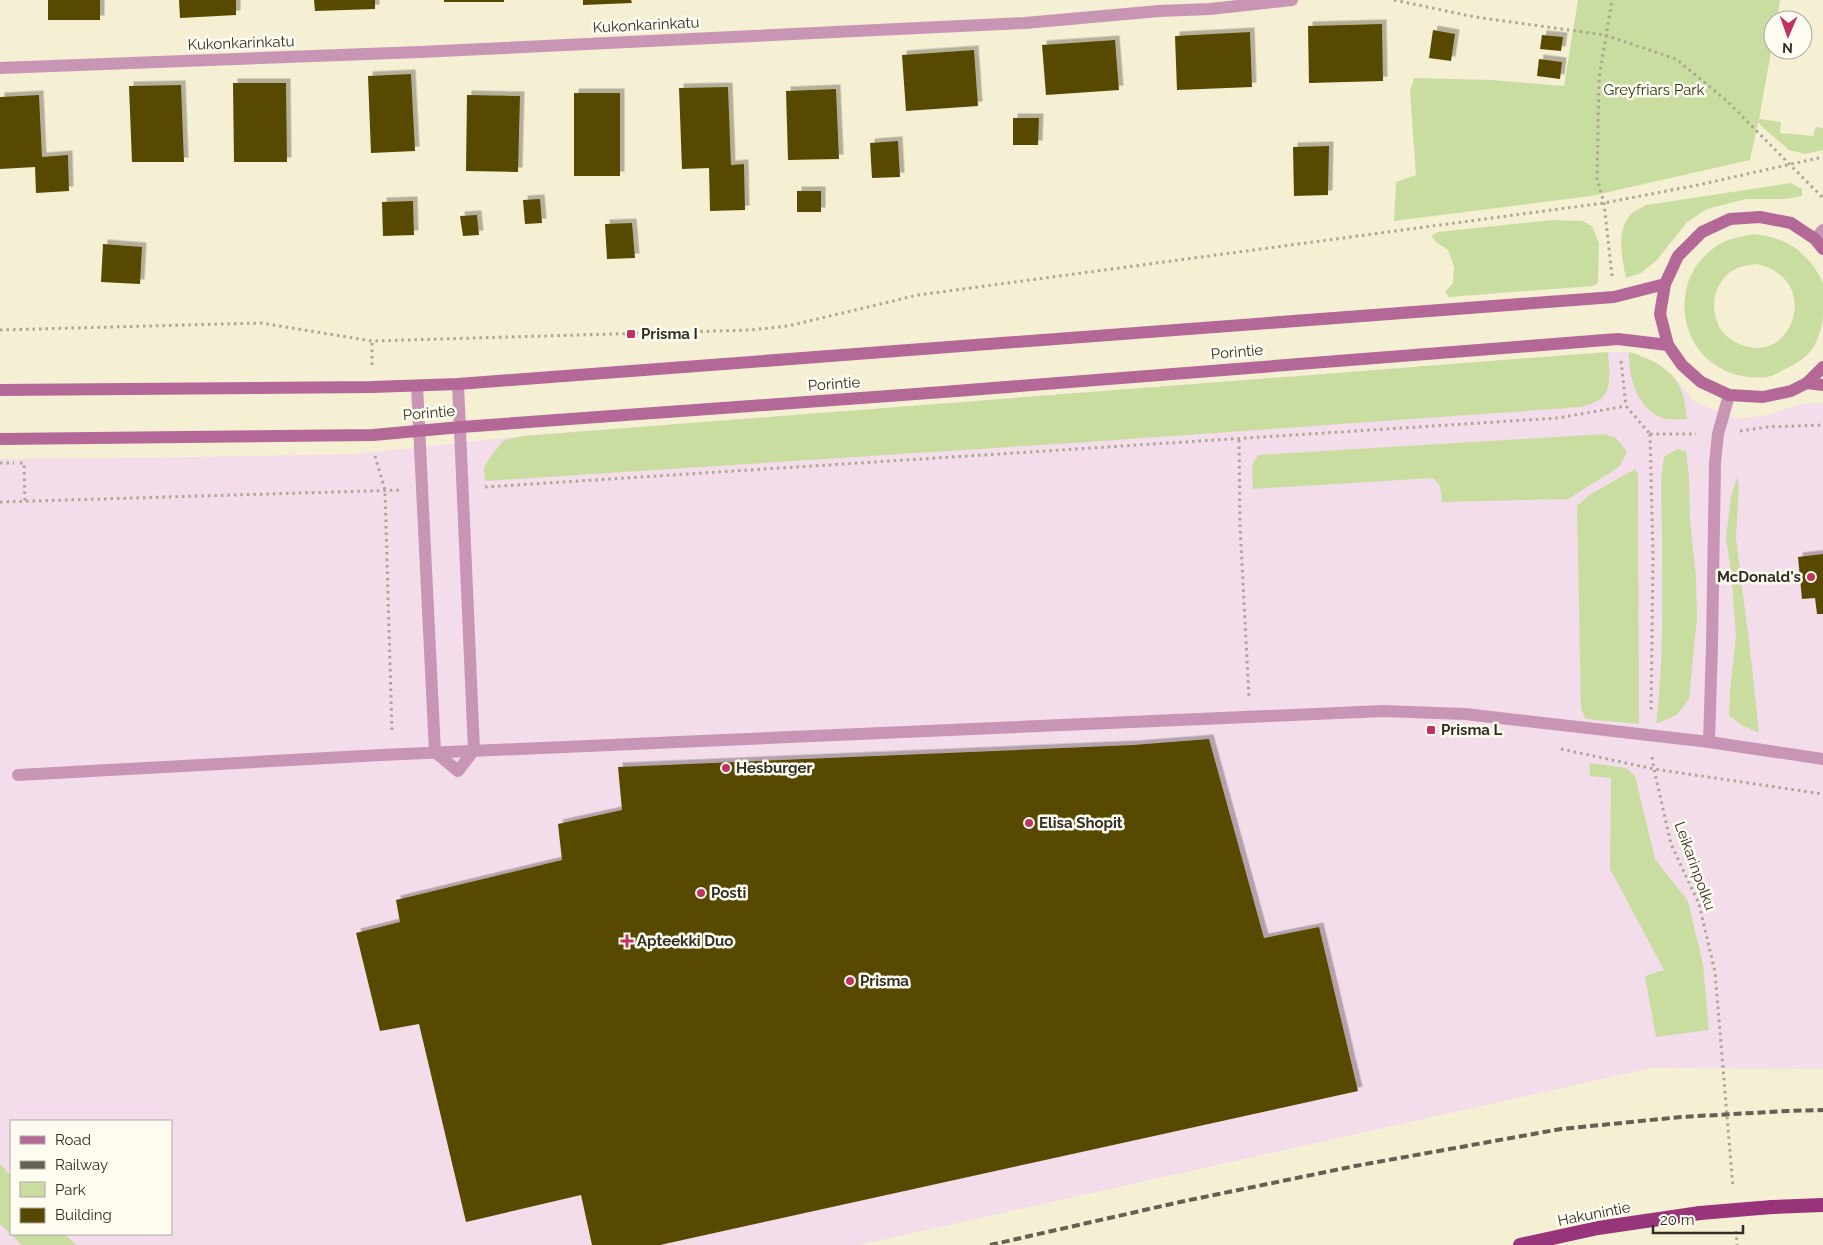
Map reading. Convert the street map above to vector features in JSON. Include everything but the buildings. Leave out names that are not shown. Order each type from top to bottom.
[{"type":"highway","name":"Hakunintie","points":[[1520,1245],[1598,1228],[1700,1212],[1823,1205]]},
{"type":"main road","points":[[1823,249],[1819,234],[1791,223],[1760,216],[1730,220],[1702,232],[1678,256],[1664,284],[1660,314],[1668,345],[1682,365],[1702,382],[1729,395],[1763,397],[1791,391],[1807,383],[1823,367]]},
{"type":"main road","name":"Porintie","points":[[0,390],[458,384],[1614,297],[1664,284]]},
{"type":"main road","name":"Porintie","points":[[0,439],[373,435],[1618,339],[1668,345]]},
{"type":"main road","points":[[1807,383],[1823,385]]},
{"type":"street","name":"Kukonkarinkatu","points":[[0,68],[401,53],[1025,22],[1159,11],[1210,9],[1292,0]]},
{"type":"street","points":[[417,386],[435,752],[458,771],[474,750],[458,384]]},
{"type":"street","points":[[1709,742],[1715,463],[1718,434],[1729,395]]},
{"type":"street","points":[[18,775],[474,750],[1383,711],[1466,714],[1709,742],[1823,759]]},
{"type":"path","points":[[1394,0],[1475,17],[1605,35],[1676,59],[1727,101],[1823,198]]},
{"type":"path","points":[[1604,202],[1597,178],[1599,78],[1612,0]]},
{"type":"path","points":[[0,330],[261,323],[372,341],[750,330],[788,326],[918,295],[1604,202],[1698,185],[1823,157]]},
{"type":"path","points":[[463,488],[1239,440],[1558,418],[1626,406]]},
{"type":"path","name":"Leikarinpolku","points":[[1650,434],[1653,558],[1650,736],[1654,769],[1671,844],[1698,904],[1715,972],[1733,1188]]},
{"type":"path","points":[[1239,440],[1240,526],[1251,717]]},
{"type":"path","points":[[0,464],[24,463],[25,502]]},
{"type":"path","points":[[0,502],[422,489]]},
{"type":"path","points":[[385,490],[393,755]]},
{"type":"path","points":[[1557,748],[1654,769],[1823,794]]},
{"type":"path","points":[[1735,1226],[1737,1245]]},
{"type":"shaded area","points":[[1608,352],[1629,352],[1656,362],[1676,379],[1695,402],[1737,419],[1769,415],[1800,404],[1823,403],[1823,1069],[1651,1068],[859,1245],[0,1245],[0,459],[355,454],[523,436]]},
{"type":"green space","name":"Greyfriars Park","points":[[1578,0],[1780,0],[1778,10],[1763,10],[1763,60],[1770,60],[1759,119],[1781,122],[1780,133],[1813,136],[1816,127],[1823,128],[1823,150],[1805,154],[1789,150],[1758,123],[1750,160],[1591,196],[1394,221],[1396,182],[1416,175],[1410,92],[1414,78],[1492,80],[1564,86]]},
{"type":"green space","points":[[1791,183],[1802,189],[1802,196],[1785,199],[1746,199],[1707,209],[1687,222],[1657,260],[1641,273],[1626,278],[1621,244],[1623,227],[1635,211],[1646,205]]},
{"type":"green space","points":[[1552,220],[1582,221],[1592,226],[1599,243],[1598,283],[1593,286],[1449,297],[1445,292],[1453,283],[1454,267],[1448,250],[1431,236],[1438,232]]},
{"type":"green space","points":[[1754,234],[1780,240],[1802,253],[1814,267],[1823,284],[1822,322],[1815,345],[1800,361],[1767,377],[1747,377],[1729,372],[1714,364],[1701,352],[1691,338],[1686,321],[1685,303],[1688,283],[1700,262],[1708,253],[1722,243]],"holes":[[[1752,264],[1777,272],[1789,285],[1794,301],[1793,317],[1787,332],[1775,343],[1760,348],[1742,345],[1730,339],[1717,323],[1714,308],[1716,293],[1723,280],[1734,270]]]},
{"type":"green space","points":[[1608,352],[1609,380],[1606,392],[1597,401],[1581,407],[1087,442],[485,481],[484,468],[490,457],[504,440],[523,436]]},
{"type":"green space","points":[[1629,352],[1654,362],[1669,372],[1680,386],[1687,419],[1667,419],[1657,416],[1642,402],[1630,372]]},
{"type":"green space","points":[[1605,434],[1616,438],[1627,452],[1619,467],[1568,499],[1442,502],[1440,486],[1433,478],[1253,489],[1252,465],[1258,455]]},
{"type":"green space","points":[[1677,449],[1686,451],[1689,477],[1690,521],[1696,577],[1697,618],[1689,699],[1677,715],[1656,724],[1659,701],[1662,631],[1662,477],[1664,457]]},
{"type":"green space","points":[[1635,469],[1638,474],[1639,724],[1586,719],[1581,709],[1577,506],[1589,495]]},
{"type":"green space","points":[[1737,477],[1739,486],[1736,538],[1759,733],[1745,727],[1729,716],[1736,636],[1732,581],[1726,537],[1731,496]]},
{"type":"green space","points":[[1589,763],[1626,768],[1635,776],[1655,859],[1688,901],[1703,964],[1709,1030],[1656,1037],[1645,976],[1664,970],[1610,869],[1611,778],[1590,776]]},
{"type":"green space","points":[[0,1164],[10,1175],[10,1234],[0,1224]]},
{"type":"green space","points":[[12,1235],[66,1235],[76,1245],[22,1245]]},
{"type":"railway","points":[[990,1245],[1180,1202],[1355,1166],[1561,1129],[1681,1117],[1823,1110]]},
{"type":"place","name":"Prisma I","points":[[631,334]]},
{"type":"place","name":"McDonald's","points":[[1811,577]]},
{"type":"place","name":"Prisma L","points":[[1431,730]]},
{"type":"place","name":"Hesburger","points":[[726,768]]},
{"type":"place","name":"Elisa Shopit","points":[[1029,823]]},
{"type":"place","name":"Posti","points":[[701,893]]},
{"type":"place","name":"Apteekki Duo","points":[[627,941]]},
{"type":"place","name":"Prisma","points":[[850,981]]}]
